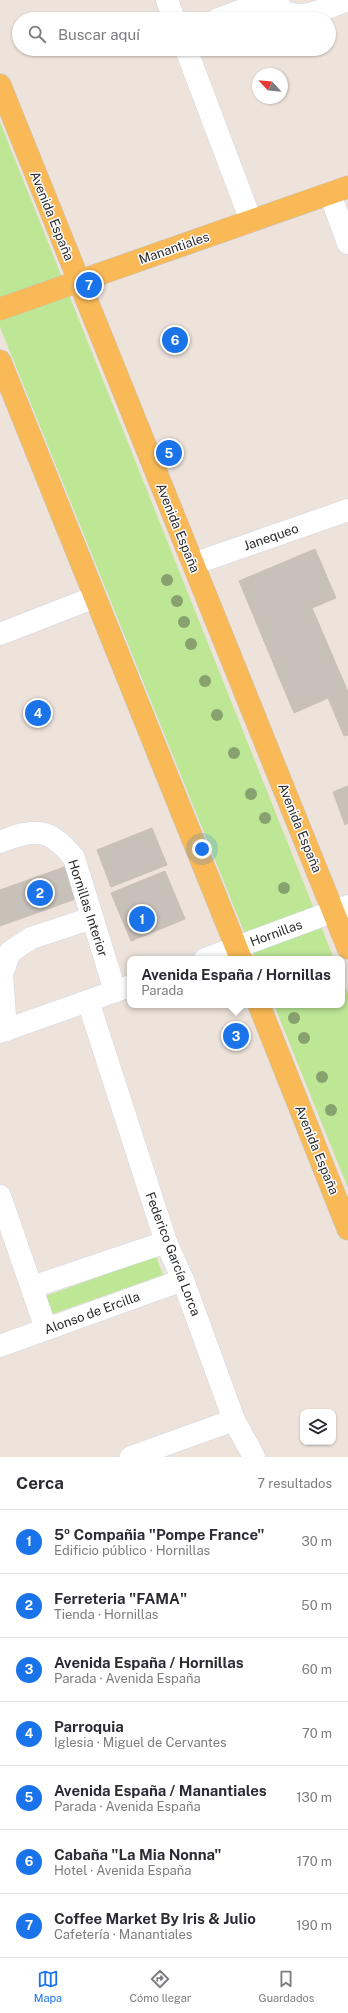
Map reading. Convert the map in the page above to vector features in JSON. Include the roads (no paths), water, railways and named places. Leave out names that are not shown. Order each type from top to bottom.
[{"type":"main road","name":"Avenida España","points":[[0,85],[78,282],[193,564],[341,909],[348,948]]},
{"type":"main road","name":"Manantiales","points":[[0,309],[339,190]]},
{"type":"main road","points":[[0,361],[239,953]]},
{"type":"main road","name":"Avenida España","points":[[260,1008],[348,1229]]},
{"type":"street","points":[[167,0],[171,12]]},
{"type":"street","points":[[238,12],[271,0]]},
{"type":"street","points":[[277,0],[281,9],[287,12]]},
{"type":"street","points":[[315,12],[348,0]]},
{"type":"street","points":[[189,56],[251,221]]},
{"type":"street","points":[[339,190],[348,243]]},
{"type":"street","name":"Janequeo","points":[[193,564],[348,510]]},
{"type":"street","points":[[0,634],[95,597]]},
{"type":"street","name":"Hornillas Interior","points":[[0,842],[25,832],[47,834],[64,846],[74,858],[92,918],[122,989]]},
{"type":"street","name":"Hornillas","points":[[222,956],[239,953],[341,909]]},
{"type":"street","points":[[92,918],[31,938],[10,952],[2,974],[3,1031],[122,989]]},
{"type":"street","name":"Federico García Lorca","points":[[88,1001],[166,1242],[183,1280],[234,1420],[254,1456]]},
{"type":"street","points":[[0,1196],[46,1329]]},
{"type":"street","points":[[32,1287],[166,1242]]},
{"type":"street","name":"Alonso de Ercilla","points":[[0,1346],[183,1280]]},
{"type":"street","points":[[131,1457],[234,1420]]},
{"type":"place","name":"Coffee Market By Iris & Julio","points":[[89,285]]},
{"type":"place","name":"Cabaña \"La Mia Nonna\"","points":[[175,340]]},
{"type":"place","name":"Avenida España / Manantiales","points":[[169,453]]},
{"type":"place","name":"Parroquia","points":[[38,713]]},
{"type":"place","name":"Ferreteria \"FAMA\"","points":[[40,893]]},
{"type":"place","name":"5º Compañia \"Pompe France\"","points":[[142,919]]},
{"type":"place","name":"Avenida España / Hornillas","points":[[236,1036]]}]
